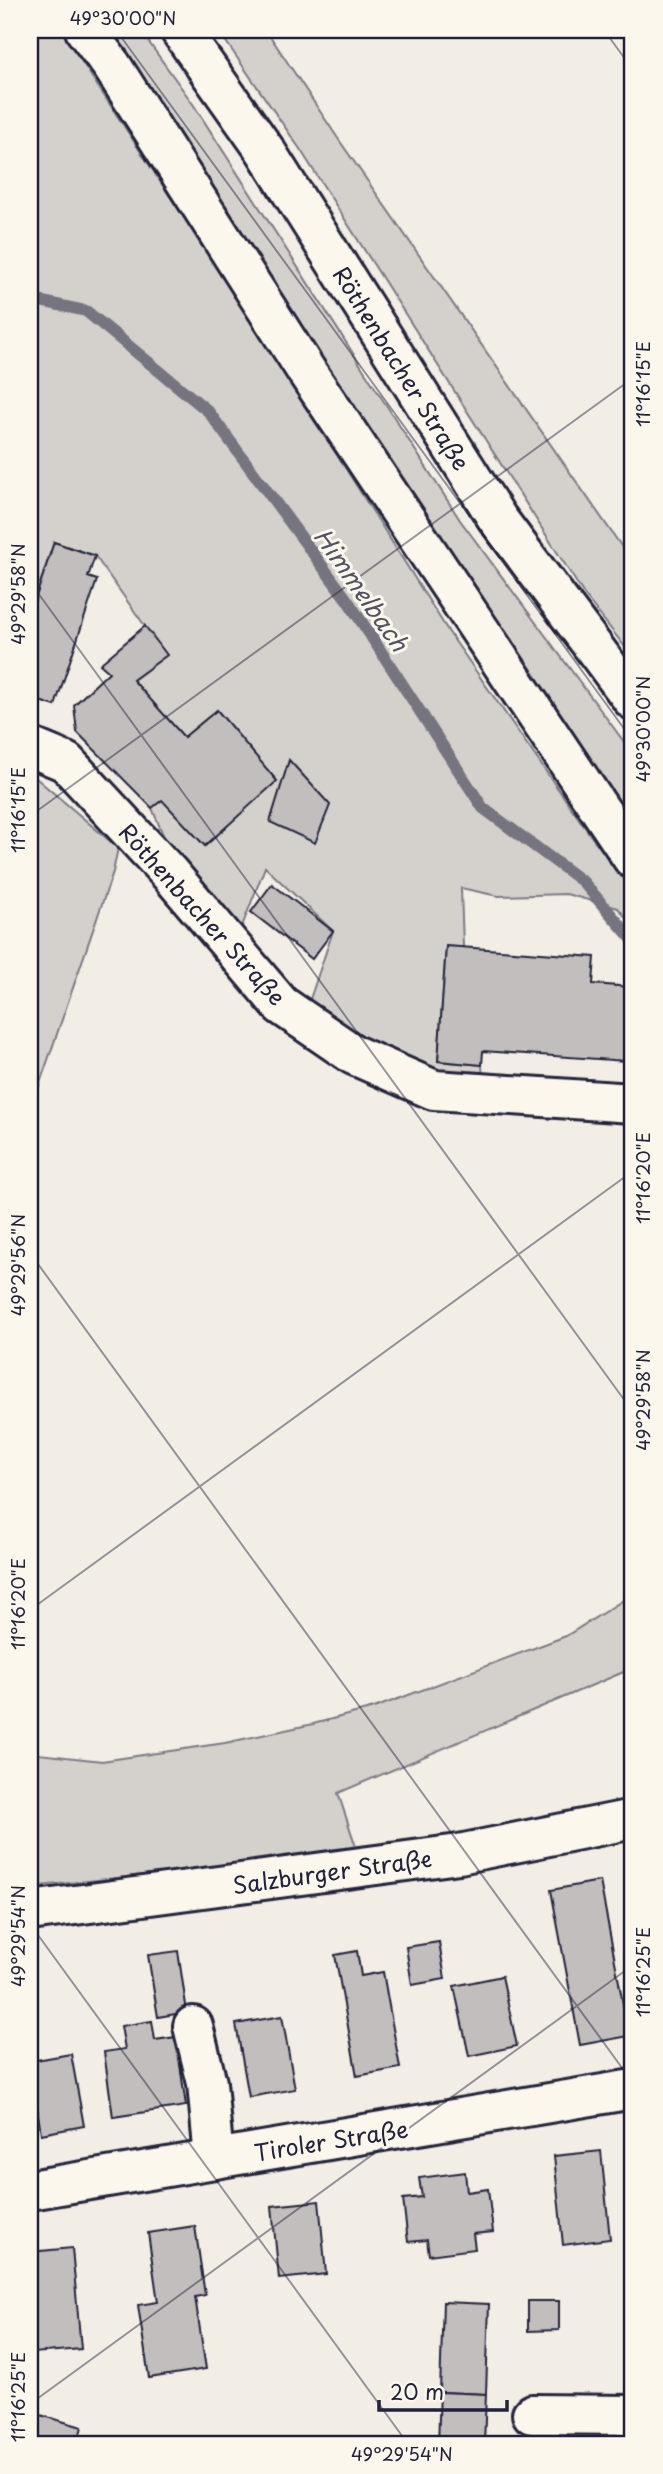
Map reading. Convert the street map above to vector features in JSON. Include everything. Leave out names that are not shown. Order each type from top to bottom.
[{"type":"street","points":[[85,30],[602,817],[633,859]]},
{"type":"street","name":"Röthenbacher Straße","points":[[180,30],[265,150],[497,518],[633,700]]},
{"type":"street","name":"Röthenbacher Straße","points":[[30,747],[66,762],[170,874],[281,1005],[354,1055],[434,1090],[633,1103]]},
{"type":"street","name":"Salzburger Straße","points":[[30,1911],[459,1854],[633,1819]]},
{"type":"street","points":[[193,2026],[207,2083],[214,2159]]},
{"type":"street","name":"Tiroler Straße","points":[[30,2190],[633,2089]]},
{"type":"street","points":[[532,2414],[633,2415]]},
{"type":"shaded area","points":[[30,30],[61,30],[279,363],[450,634],[593,839],[633,889],[633,926],[618,908],[566,894],[498,896],[461,888],[463,947],[446,947],[438,1061],[482,1065],[483,1082],[433,1072],[382,1054],[309,1002],[333,931],[265,867],[239,934],[168,847],[152,808],[162,800],[119,684],[145,626],[95,556],[54,542],[30,613]]},
{"type":"shaded area","points":[[94,30],[140,30],[193,104],[460,520],[633,754],[633,833]]},
{"type":"shaded area","points":[[218,30],[266,30],[339,140],[633,563],[633,657],[585,596],[300,149]]},
{"type":"shaded area","points":[[30,773],[118,848],[113,872],[30,1112]]},
{"type":"shaded area","points":[[633,1594],[633,1668],[338,1793],[358,1853],[30,1887],[30,1753],[102,1761],[225,1743],[374,1708],[566,1636]]},
{"type":"building","points":[[54,542],[95,556],[88,577],[97,580],[55,706],[30,698],[30,615]]},
{"type":"building","points":[[145,626],[167,655],[133,680],[184,737],[217,710],[277,781],[205,846],[162,800],[152,808],[77,732],[74,705],[109,672],[100,664]]},
{"type":"building","points":[[289,760],[330,805],[315,843],[270,822]]},
{"type":"building","points":[[272,884],[333,931],[312,959],[251,912]]},
{"type":"building","points":[[446,946],[595,957],[593,984],[631,987],[626,1061],[483,1051],[482,1065],[438,1061]]},
{"type":"building","points":[[600,1881],[629,2036],[580,2045],[551,1890]]},
{"type":"building","points":[[439,1942],[445,1979],[412,1985],[406,1947]]},
{"type":"building","points":[[178,1951],[187,2012],[158,2017],[148,1955]]},
{"type":"building","points":[[357,1951],[361,1976],[383,1972],[400,2068],[357,2076],[335,1955]]},
{"type":"building","points":[[502,1976],[517,2046],[469,2056],[454,1986]]},
{"type":"building","points":[[282,2016],[295,2089],[249,2097],[236,2024]]},
{"type":"building","points":[[152,2021],[155,2040],[176,2037],[186,2106],[113,2117],[104,2052],[125,2049],[121,2026]]},
{"type":"building","points":[[71,2054],[84,2126],[41,2134],[30,2061]]},
{"type":"building","points":[[601,2151],[610,2239],[563,2245],[554,2156]]},
{"type":"building","points":[[465,2172],[467,2192],[488,2189],[493,2232],[473,2234],[475,2249],[429,2255],[427,2240],[408,2242],[403,2199],[422,2197],[419,2178]]},
{"type":"building","points":[[319,2201],[326,2274],[279,2279],[272,2206]]},
{"type":"building","points":[[195,2226],[205,2295],[195,2297],[206,2369],[149,2378],[138,2305],[158,2302],[148,2233]]},
{"type":"building","points":[[72,2248],[81,2349],[33,2353],[30,2252]]},
{"type":"building","points":[[528,2301],[559,2301],[559,2330],[528,2331]]},
{"type":"building","points":[[443,2302],[489,2304],[486,2394],[440,2392]]},
{"type":"building","points":[[440,2392],[486,2394],[484,2444],[438,2444]]},
{"type":"building","points":[[30,2412],[82,2427],[77,2444],[30,2444]]},
{"type":"waterway","name":"Himmelbach","points":[[30,299],[86,311],[208,411],[348,601],[483,808],[583,882],[633,940]]}]
